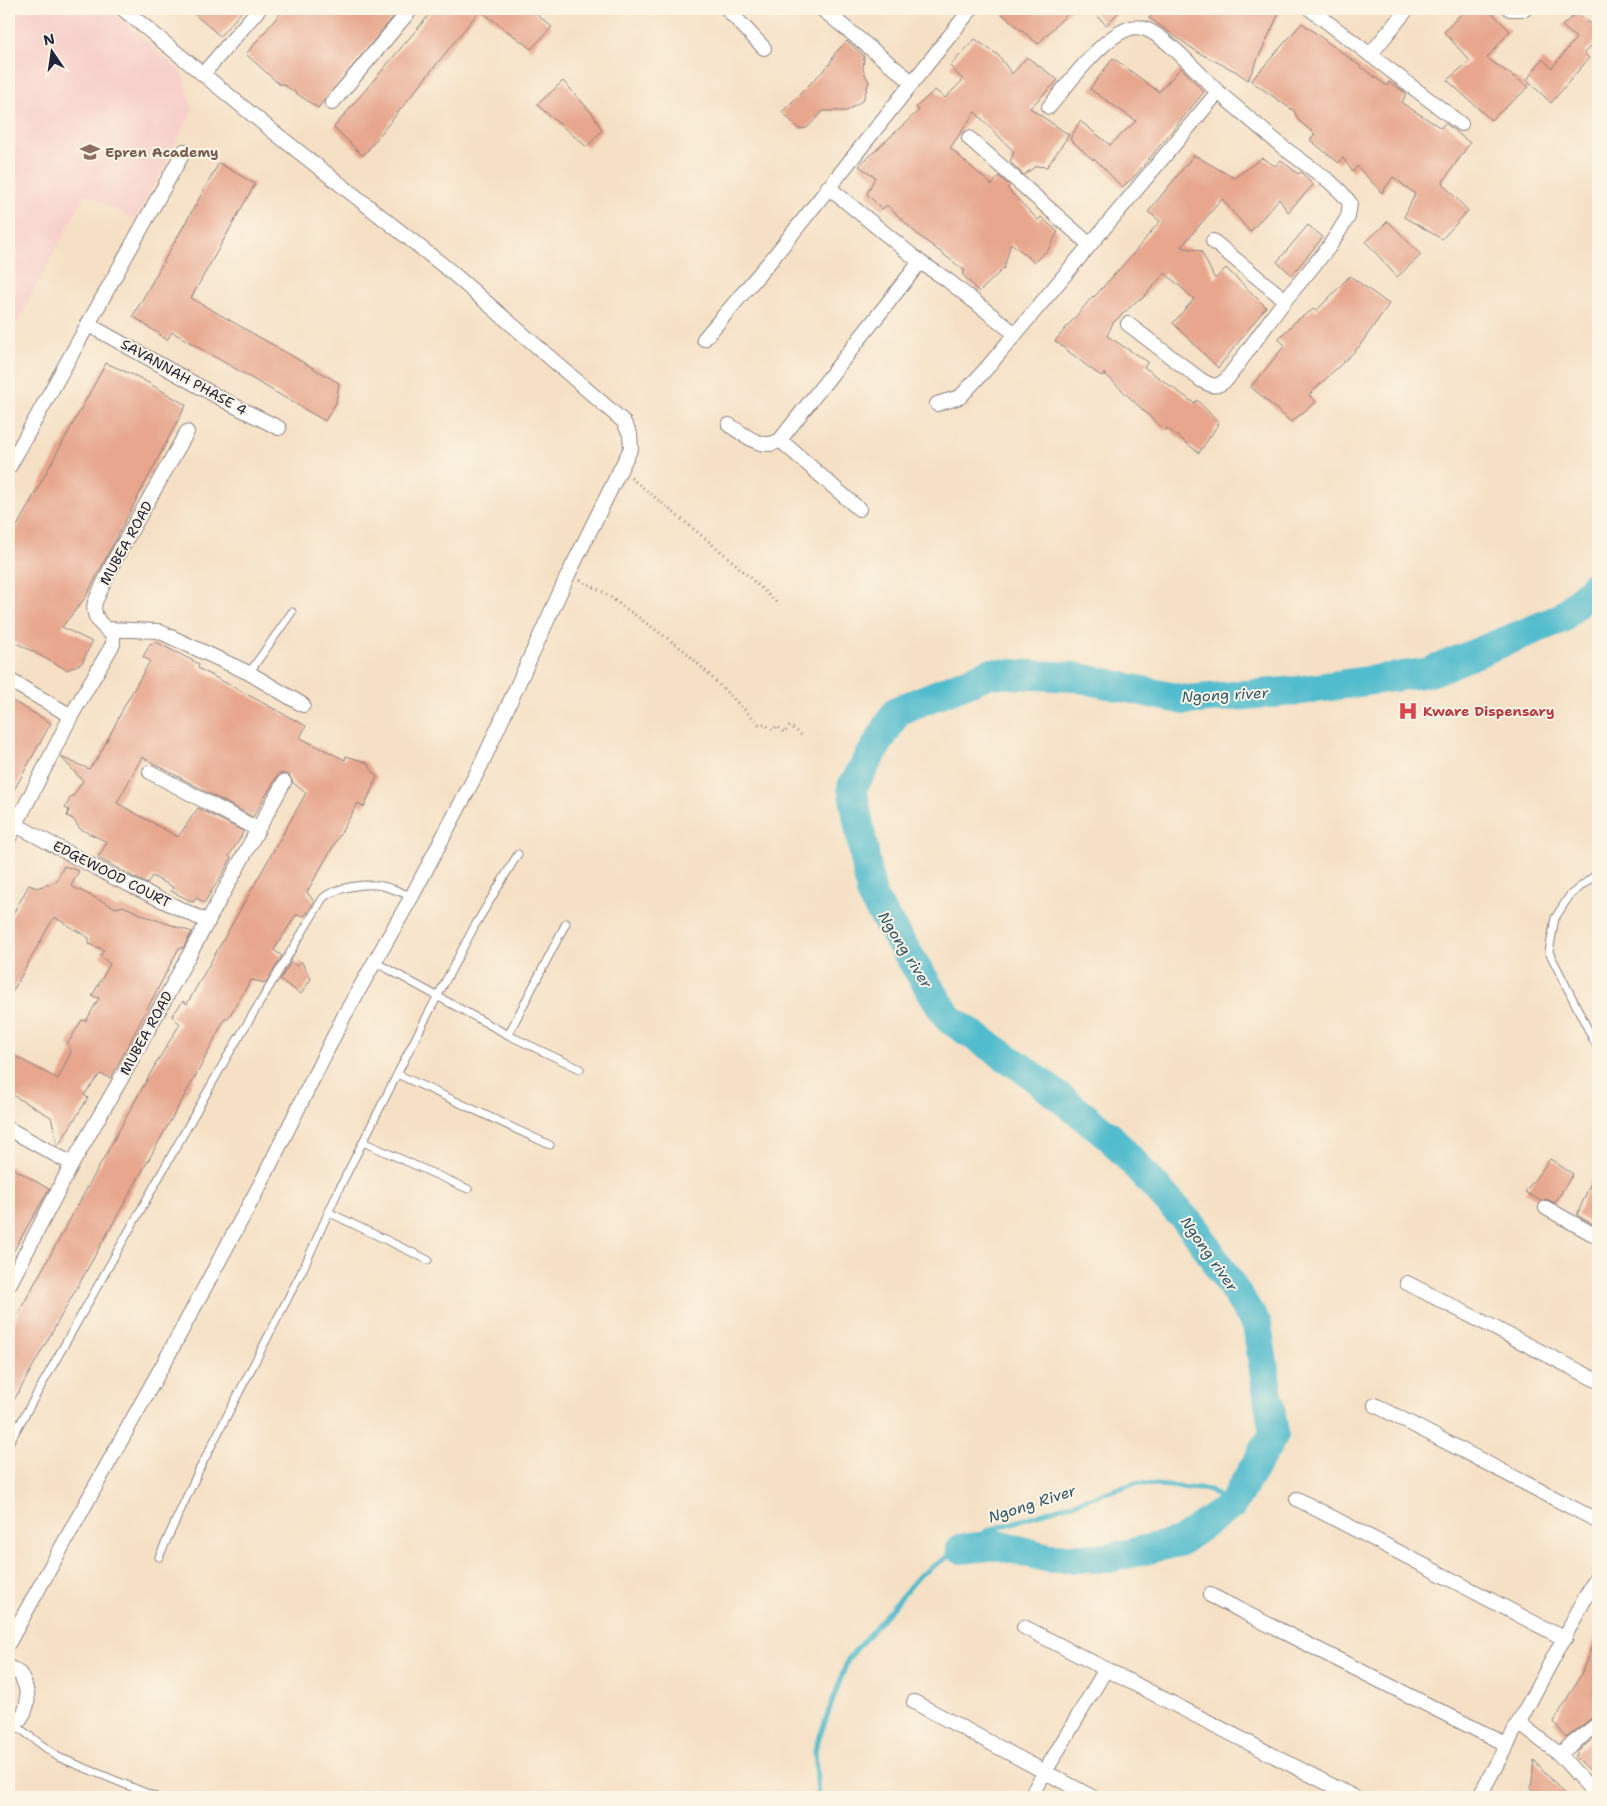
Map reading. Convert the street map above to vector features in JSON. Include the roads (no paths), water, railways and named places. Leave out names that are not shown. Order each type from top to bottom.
[{"type":"street","points":[[9,1642],[170,1353],[260,1183],[344,1016],[412,896],[496,734],[568,574],[630,448],[630,434],[623,421],[448,270],[123,9]]},
{"type":"street","points":[[202,74],[259,9]]},
{"type":"street","points":[[332,103],[411,9]]},
{"type":"street","points":[[726,9],[764,48]]},
{"type":"street","points":[[822,9],[912,82]]},
{"type":"street","points":[[704,339],[772,259],[971,9]]},
{"type":"street","points":[[1310,9],[1461,124]]},
{"type":"street","points":[[1370,55],[1407,9]]},
{"type":"street","points":[[1510,9],[1525,9]]},
{"type":"street","points":[[1050,107],[1099,49],[1116,34],[1132,26],[1144,28],[1156,35],[1218,92],[1284,148],[1329,181],[1342,193],[1350,204],[1348,217],[1343,227],[1285,300],[1227,379],[1219,386],[1212,386],[1201,380],[1128,324]]},
{"type":"street","points":[[937,404],[960,397],[1218,92]]},
{"type":"street","points":[[969,138],[1089,244]]},
{"type":"street","points":[[9,467],[184,151]]},
{"type":"street","points":[[828,187],[920,262],[1014,333]]},
{"type":"street","points":[[1213,241],[1285,300]]},
{"type":"street","points":[[729,425],[762,444],[774,444],[780,440],[920,262]]},
{"type":"street","name":"SAVANNAH PHASE 4","points":[[89,325],[229,403],[279,428]]},
{"type":"street","name":"MUBEA ROAD","points":[[9,838],[71,716],[113,644],[113,635],[96,619],[95,602],[115,558],[187,432]]},
{"type":"street","points":[[780,440],[859,509]]},
{"type":"street","points":[[106,629],[158,631],[249,673],[303,705]]},
{"type":"street","points":[[9,680],[71,716]]},
{"type":"street","points":[[150,772],[257,830]]},
{"type":"street","name":"MUBEA ROAD","points":[[9,1285],[72,1164],[284,782]]},
{"type":"street","name":"EDGEWOOD COURT","points":[[16,825],[115,878],[208,922]]},
{"type":"street","points":[[9,1129],[72,1164]]},
{"type":"street","points":[[1546,1208],[1598,1238]]},
{"type":"street","points":[[1407,1283],[1598,1381]]},
{"type":"street","points":[[1375,1405],[1598,1521]]},
{"type":"street","points":[[1297,1499],[1564,1639]]},
{"type":"street","points":[[1480,1797],[1598,1574]]},
{"type":"street","points":[[1210,1595],[1507,1745]]},
{"type":"street","points":[[1024,1627],[1354,1797]]},
{"type":"street","points":[[9,1667],[20,1674],[28,1701],[27,1709],[12,1728]]},
{"type":"street","points":[[1030,1797],[1106,1669]]},
{"type":"street","points":[[914,1702],[1092,1797]]},
{"type":"street","points":[[1519,1723],[1559,1754],[1598,1797]]},
{"type":"street","points":[[1559,1754],[1598,1724]]},
{"type":"lane","points":[[249,673],[292,612]]},
{"type":"lane","points":[[159,1556],[199,1470],[330,1213],[397,1074],[474,927],[518,854]]},
{"type":"lane","points":[[1598,873],[1570,895],[1555,918],[1549,952],[1598,1048]]},
{"type":"lane","points":[[9,1443],[227,1057],[323,898],[339,889],[374,885],[412,896]]},
{"type":"lane","points":[[508,1035],[566,924]]},
{"type":"lane","points":[[375,962],[508,1035],[580,1069]]},
{"type":"lane","points":[[397,1074],[550,1144]]},
{"type":"lane","points":[[363,1142],[468,1190]]},
{"type":"lane","points":[[330,1213],[428,1260]]},
{"type":"lane","points":[[12,1728],[58,1757],[156,1797]]},
{"type":"waterway","name":"Ngong river","points":[[961,1549],[998,1545],[1049,1558],[1110,1558],[1179,1542],[1231,1506],[1274,1434],[1257,1325],[1196,1231],[1109,1136],[1021,1067],[949,1019],[872,897],[852,787],[897,711],[990,673],[1075,677],[1185,700],[1296,691],[1430,672],[1562,618],[1598,582]]},
{"type":"waterway","name":"Ngong River","points":[[818,1797],[815,1749],[848,1659],[920,1575],[987,1531],[1136,1483],[1210,1490],[1231,1506]]},
{"type":"place","name":"Epren Academy","points":[[90,152]]},
{"type":"place","name":"Kware Dispensary","points":[[1408,711]]}]
